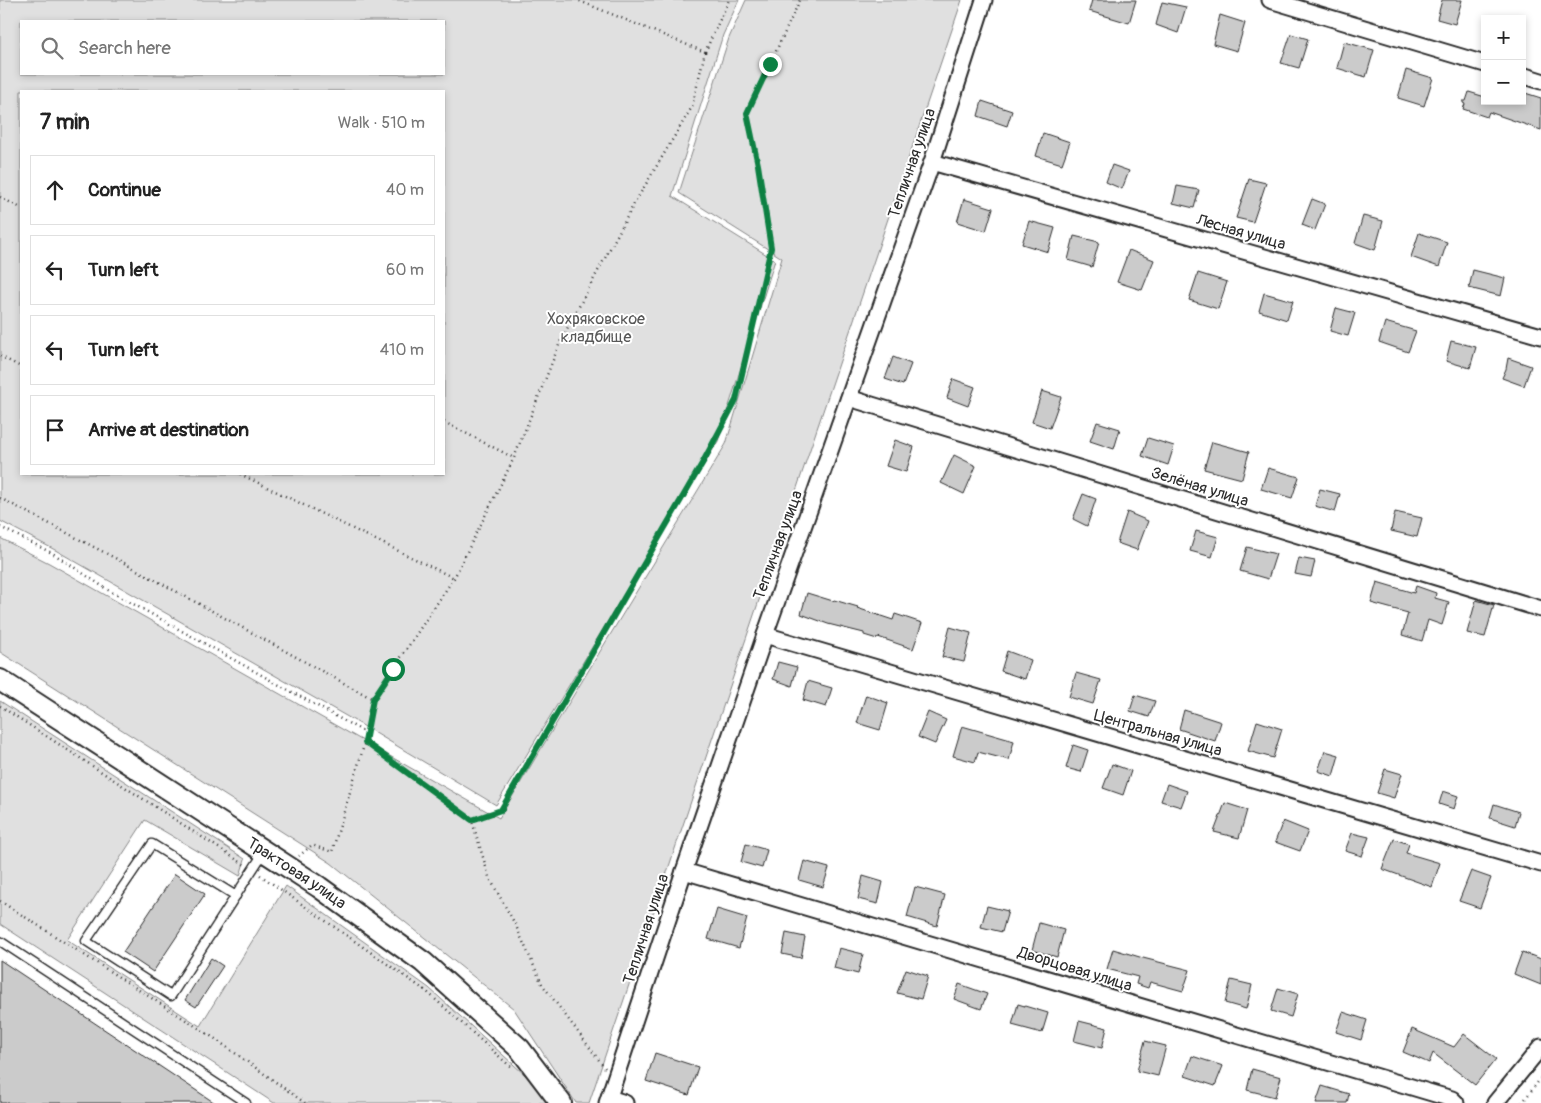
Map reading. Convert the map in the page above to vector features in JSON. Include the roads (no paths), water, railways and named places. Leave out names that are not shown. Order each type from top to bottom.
[{"type":"street","name":"Тепличная улица","points":[[608,1100],[765,635],[932,162],[984,0]]},
{"type":"street","points":[[1270,0],[1481,63]]},
{"type":"street","points":[[1526,76],[1541,80]]},
{"type":"street","name":"Лесная улица","points":[[932,162],[1541,336]]},
{"type":"street","name":"Зелёная улица","points":[[849,398],[1541,609]]},
{"type":"street","name":"Центральная улица","points":[[765,635],[1541,864]]},
{"type":"street","name":"Трактовая улица","points":[[0,680],[291,869],[423,962],[520,1049],[561,1103]]},
{"type":"street","name":"Дворцовая улица","points":[[684,871],[1452,1099],[1456,1103]]},
{"type":"street","points":[[1495,1103],[1541,1047]]},
{"type":"street","points":[[608,1100],[625,1103]]},
{"type":"lane","points":[[236,896],[152,844],[86,941],[171,996],[253,870],[264,852]]},
{"type":"lane","points":[[0,941],[246,1103]]},
{"type":"park label","name":"Хохряковское кладбище","points":[[596,328]]}]
